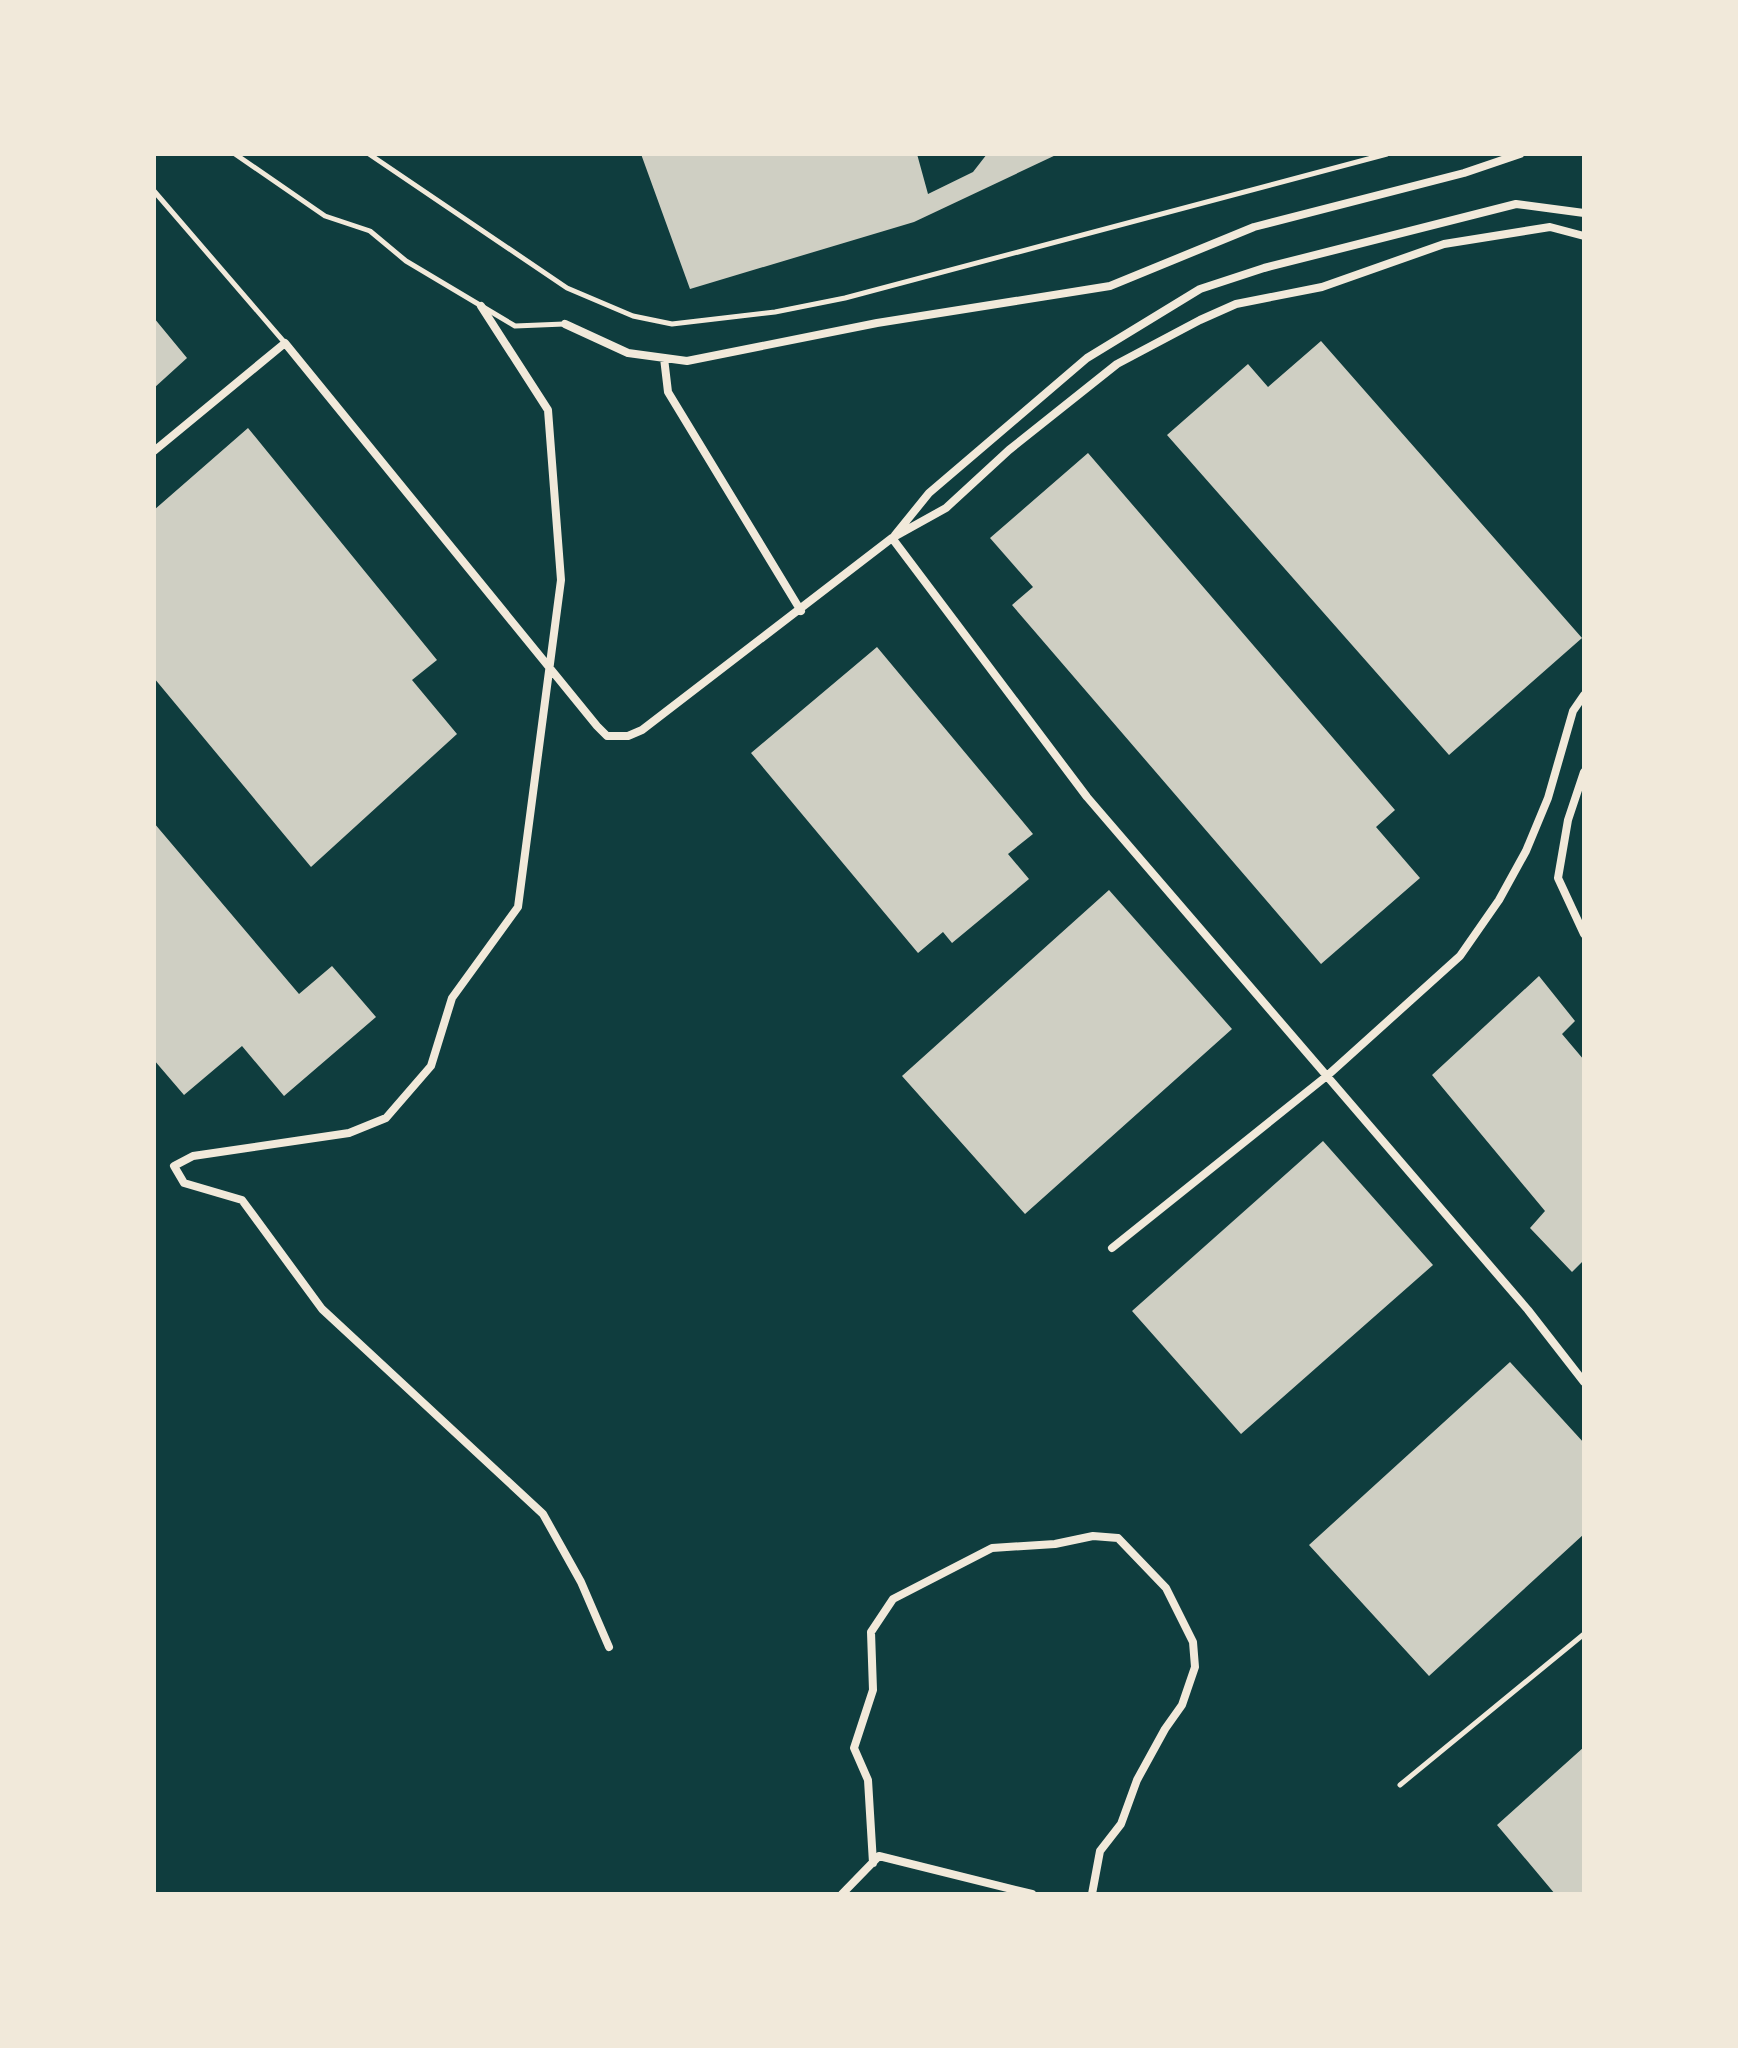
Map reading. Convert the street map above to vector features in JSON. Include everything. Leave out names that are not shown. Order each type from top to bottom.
[{"type":"street","points":[[565,324],[628,353],[687,361],[877,323],[1110,286],[1254,227],[1464,173],[1520,154]]},
{"type":"street","points":[[892,538],[929,493],[1087,358],[1200,289],[1264,268],[1516,204],[1584,213]]},
{"type":"street","points":[[154,451],[285,343],[597,726],[607,736],[628,736],[642,730],[801,611],[892,538],[946,508],[1009,450],[1117,364],[1236,304],[1322,287],[1444,244],[1550,227],[1584,236]]},
{"type":"street","points":[[481,306],[548,410],[561,580],[518,907],[452,998],[431,1066],[386,1118],[349,1133],[193,1156],[174,1166],[184,1183],[242,1200],[322,1309],[543,1514],[581,1582],[609,1647]]},
{"type":"street","points":[[664,358],[668,392],[801,611]]},
{"type":"street","points":[[892,538],[1087,797],[1528,1310],[1584,1382]]},
{"type":"street","points":[[1112,1248],[1328,1075],[1460,956],[1483,925],[1526,851],[1548,798],[1573,711],[1584,695]]},
{"type":"street","points":[[1584,772],[1568,820],[1558,878],[1584,934]]},
{"type":"street","points":[[873,1863],[868,1780],[854,1748],[873,1690],[871,1632],[893,1599],[992,1548],[1055,1544],[1093,1536],[1118,1538],[1166,1588],[1193,1642],[1195,1667],[1182,1705],[1137,1780],[1121,1824],[1100,1851],[1092,1894]]},
{"type":"street","points":[[842,1894],[879,1856],[1032,1894]]},
{"type":"lane","points":[[235,154],[325,216],[370,231],[406,261],[515,326],[565,324]]},
{"type":"lane","points":[[369,154],[567,288],[633,316],[672,324],[775,312],[845,298],[1387,154]]},
{"type":"lane","points":[[154,191],[285,343]]},
{"type":"lane","points":[[1400,1785],[1584,1634]]},
{"type":"building","points":[[641,154],[917,154],[928,194],[973,172],[987,154],[1058,154],[914,222],[690,289]]},
{"type":"building","points":[[154,318],[187,358],[154,388]]},
{"type":"building","points":[[1321,341],[1582,638],[1449,755],[1167,435],[1248,364],[1268,387]]},
{"type":"building","points":[[248,428],[437,660],[412,680],[457,734],[311,867],[154,678],[154,510]]},
{"type":"building","points":[[1088,453],[1395,810],[1376,827],[1420,878],[1321,964],[1012,605],[1033,587],[990,538]]},
{"type":"building","points":[[877,647],[1033,834],[1008,854],[1029,879],[952,943],[943,932],[918,953],[751,753]]},
{"type":"building","points":[[154,823],[299,994],[332,966],[376,1017],[284,1096],[242,1046],[184,1095],[154,1060]]},
{"type":"building","points":[[1109,890],[1232,1029],[1025,1214],[902,1076]]},
{"type":"building","points":[[1539,976],[1575,1021],[1562,1034],[1584,1060],[1584,1260],[1572,1272],[1530,1228],[1545,1211],[1432,1075]]},
{"type":"building","points":[[1323,1141],[1433,1265],[1241,1434],[1132,1311]]},
{"type":"building","points":[[1510,1362],[1584,1443],[1584,1534],[1429,1676],[1309,1545]]},
{"type":"building","points":[[1584,1747],[1584,1894],[1555,1894],[1497,1825]]}]
